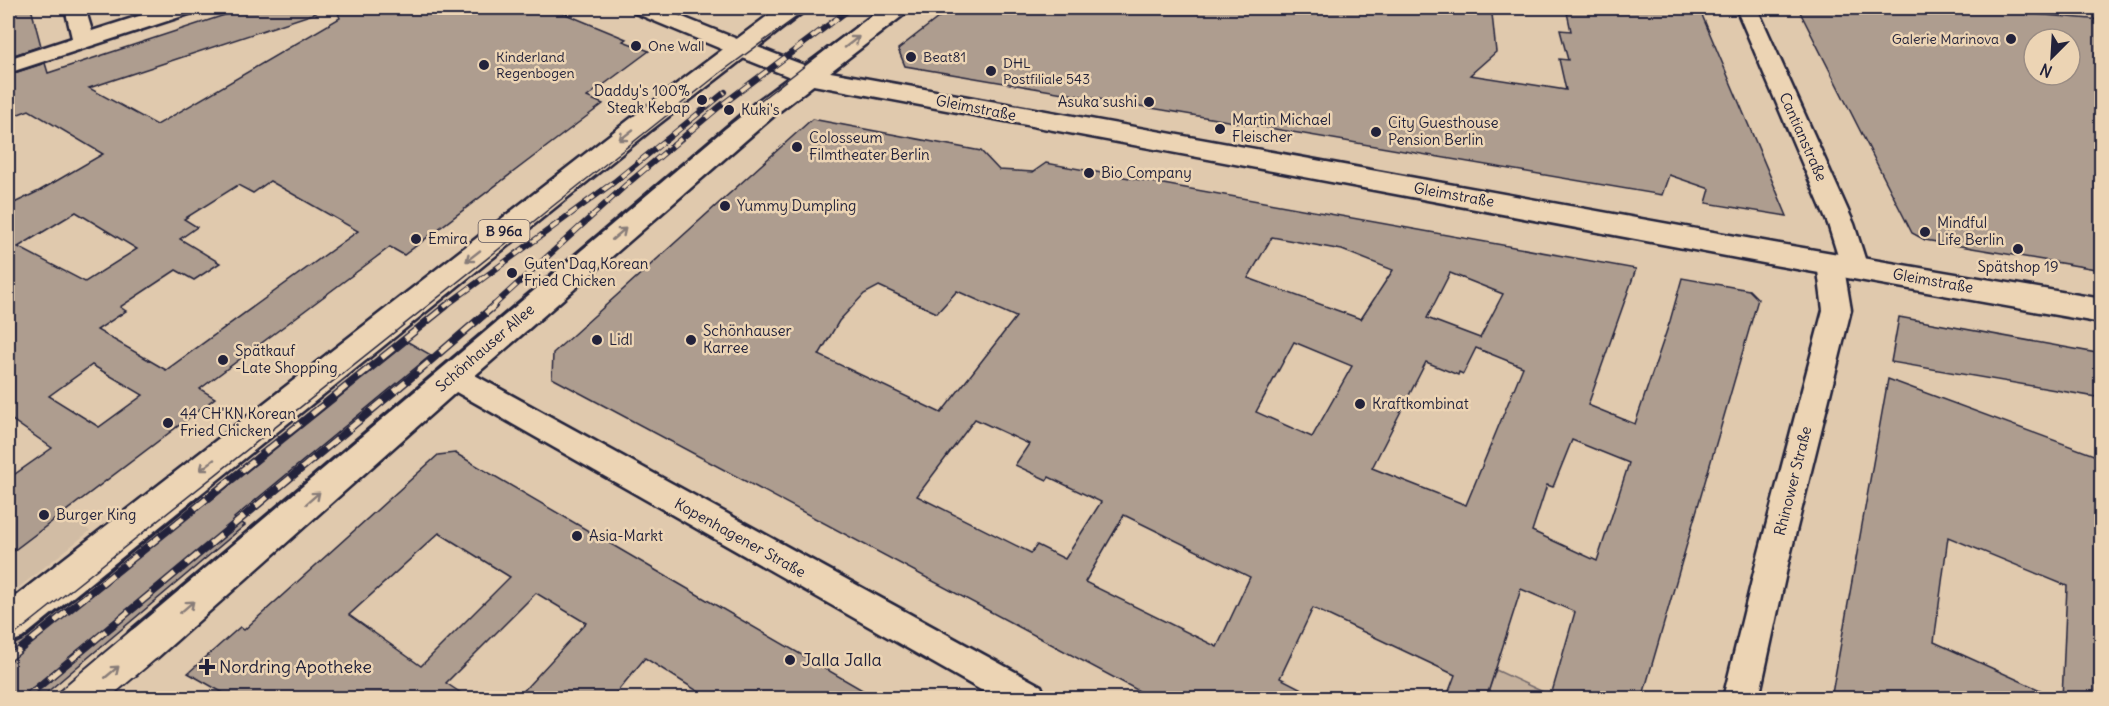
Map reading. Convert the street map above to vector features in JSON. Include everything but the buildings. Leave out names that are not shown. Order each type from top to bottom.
[{"type":"main road","name":"B 96a","points":[[8,625],[739,48],[793,8]]},
{"type":"main road","name":"Schönhauser Allee","points":[[80,699],[452,376],[766,108],[897,8]]},
{"type":"main road","name":"Gleimstraße","points":[[739,48],[808,76],[2102,311]]},
{"type":"street","points":[[75,8],[84,40]]},
{"type":"street","points":[[8,66],[184,8]]},
{"type":"street","points":[[643,8],[739,48]]},
{"type":"street","name":"Cantianstraße","points":[[1746,8],[1841,224],[1842,265]]},
{"type":"street","name":"Rhinower Straße","points":[[1741,699],[1772,564],[1837,310],[1842,265]]},
{"type":"street","name":"Kopenhagener Straße","points":[[452,376],[1028,699]]},
{"type":"shaded area","points":[[15,479],[90,531],[8,596],[8,484]]},
{"type":"shaded area","points":[[1496,670],[1556,698],[1486,698]]},
{"type":"tram line","points":[[8,640],[720,73],[809,8]]},
{"type":"tram line","points":[[51,698],[725,128],[879,8]]},
{"type":"railway","points":[[492,307],[626,185],[719,107],[851,8]]},
{"type":"railway","points":[[444,307],[614,182],[725,92]]},
{"type":"railway","points":[[8,659],[446,306]]},
{"type":"railway","points":[[25,698],[494,306]]},
{"type":"place","name":"Galerie Marinova","points":[[2011,39]]},
{"type":"place","name":"One Wall","points":[[636,46]]},
{"type":"place","name":"Beat81","points":[[911,57]]},
{"type":"place","name":"Kinderland Regenbogen","points":[[484,65]]},
{"type":"place","name":"DHL Postfiliale 543","points":[[991,71]]},
{"type":"place","name":"Daddy's 100% Steak Kebap","points":[[702,100]]},
{"type":"place","name":"Asuka sushi","points":[[1149,102]]},
{"type":"place","name":"Kuki's","points":[[729,110]]},
{"type":"place","name":"Martin Michael Fleischer","points":[[1220,129]]},
{"type":"place","name":"City Guesthouse Pension Berlin","points":[[1376,132]]},
{"type":"place","name":"Colosseum Filmtheater Berlin","points":[[797,147]]},
{"type":"place","name":"Bio Company","points":[[1089,173]]},
{"type":"place","name":"Yummy Dumpling","points":[[725,206]]},
{"type":"place","name":"Mindful Life Berlin","points":[[1925,232]]},
{"type":"place","name":"Emira","points":[[416,239]]},
{"type":"place","name":"Spätshop 19","points":[[2018,249]]},
{"type":"place","name":"Guten Dag Korean Fried Chicken","points":[[512,273]]},
{"type":"place","name":"Lidl","points":[[597,340]]},
{"type":"place","name":"Schönhauser Karree","points":[[691,340]]},
{"type":"place","name":"Spätkauf -Late Shopping","points":[[223,360]]},
{"type":"place","name":"Kraftkombinat","points":[[1360,404]]},
{"type":"place","name":"44 CH'KN Korean Fried Chicken","points":[[168,423]]},
{"type":"place","name":"Burger King","points":[[44,515]]},
{"type":"place","name":"Asia-Markt","points":[[577,536]]},
{"type":"place","name":"Jalla Jalla","points":[[790,660]]},
{"type":"place","name":"Nordring Apotheke","points":[[207,667]]}]
